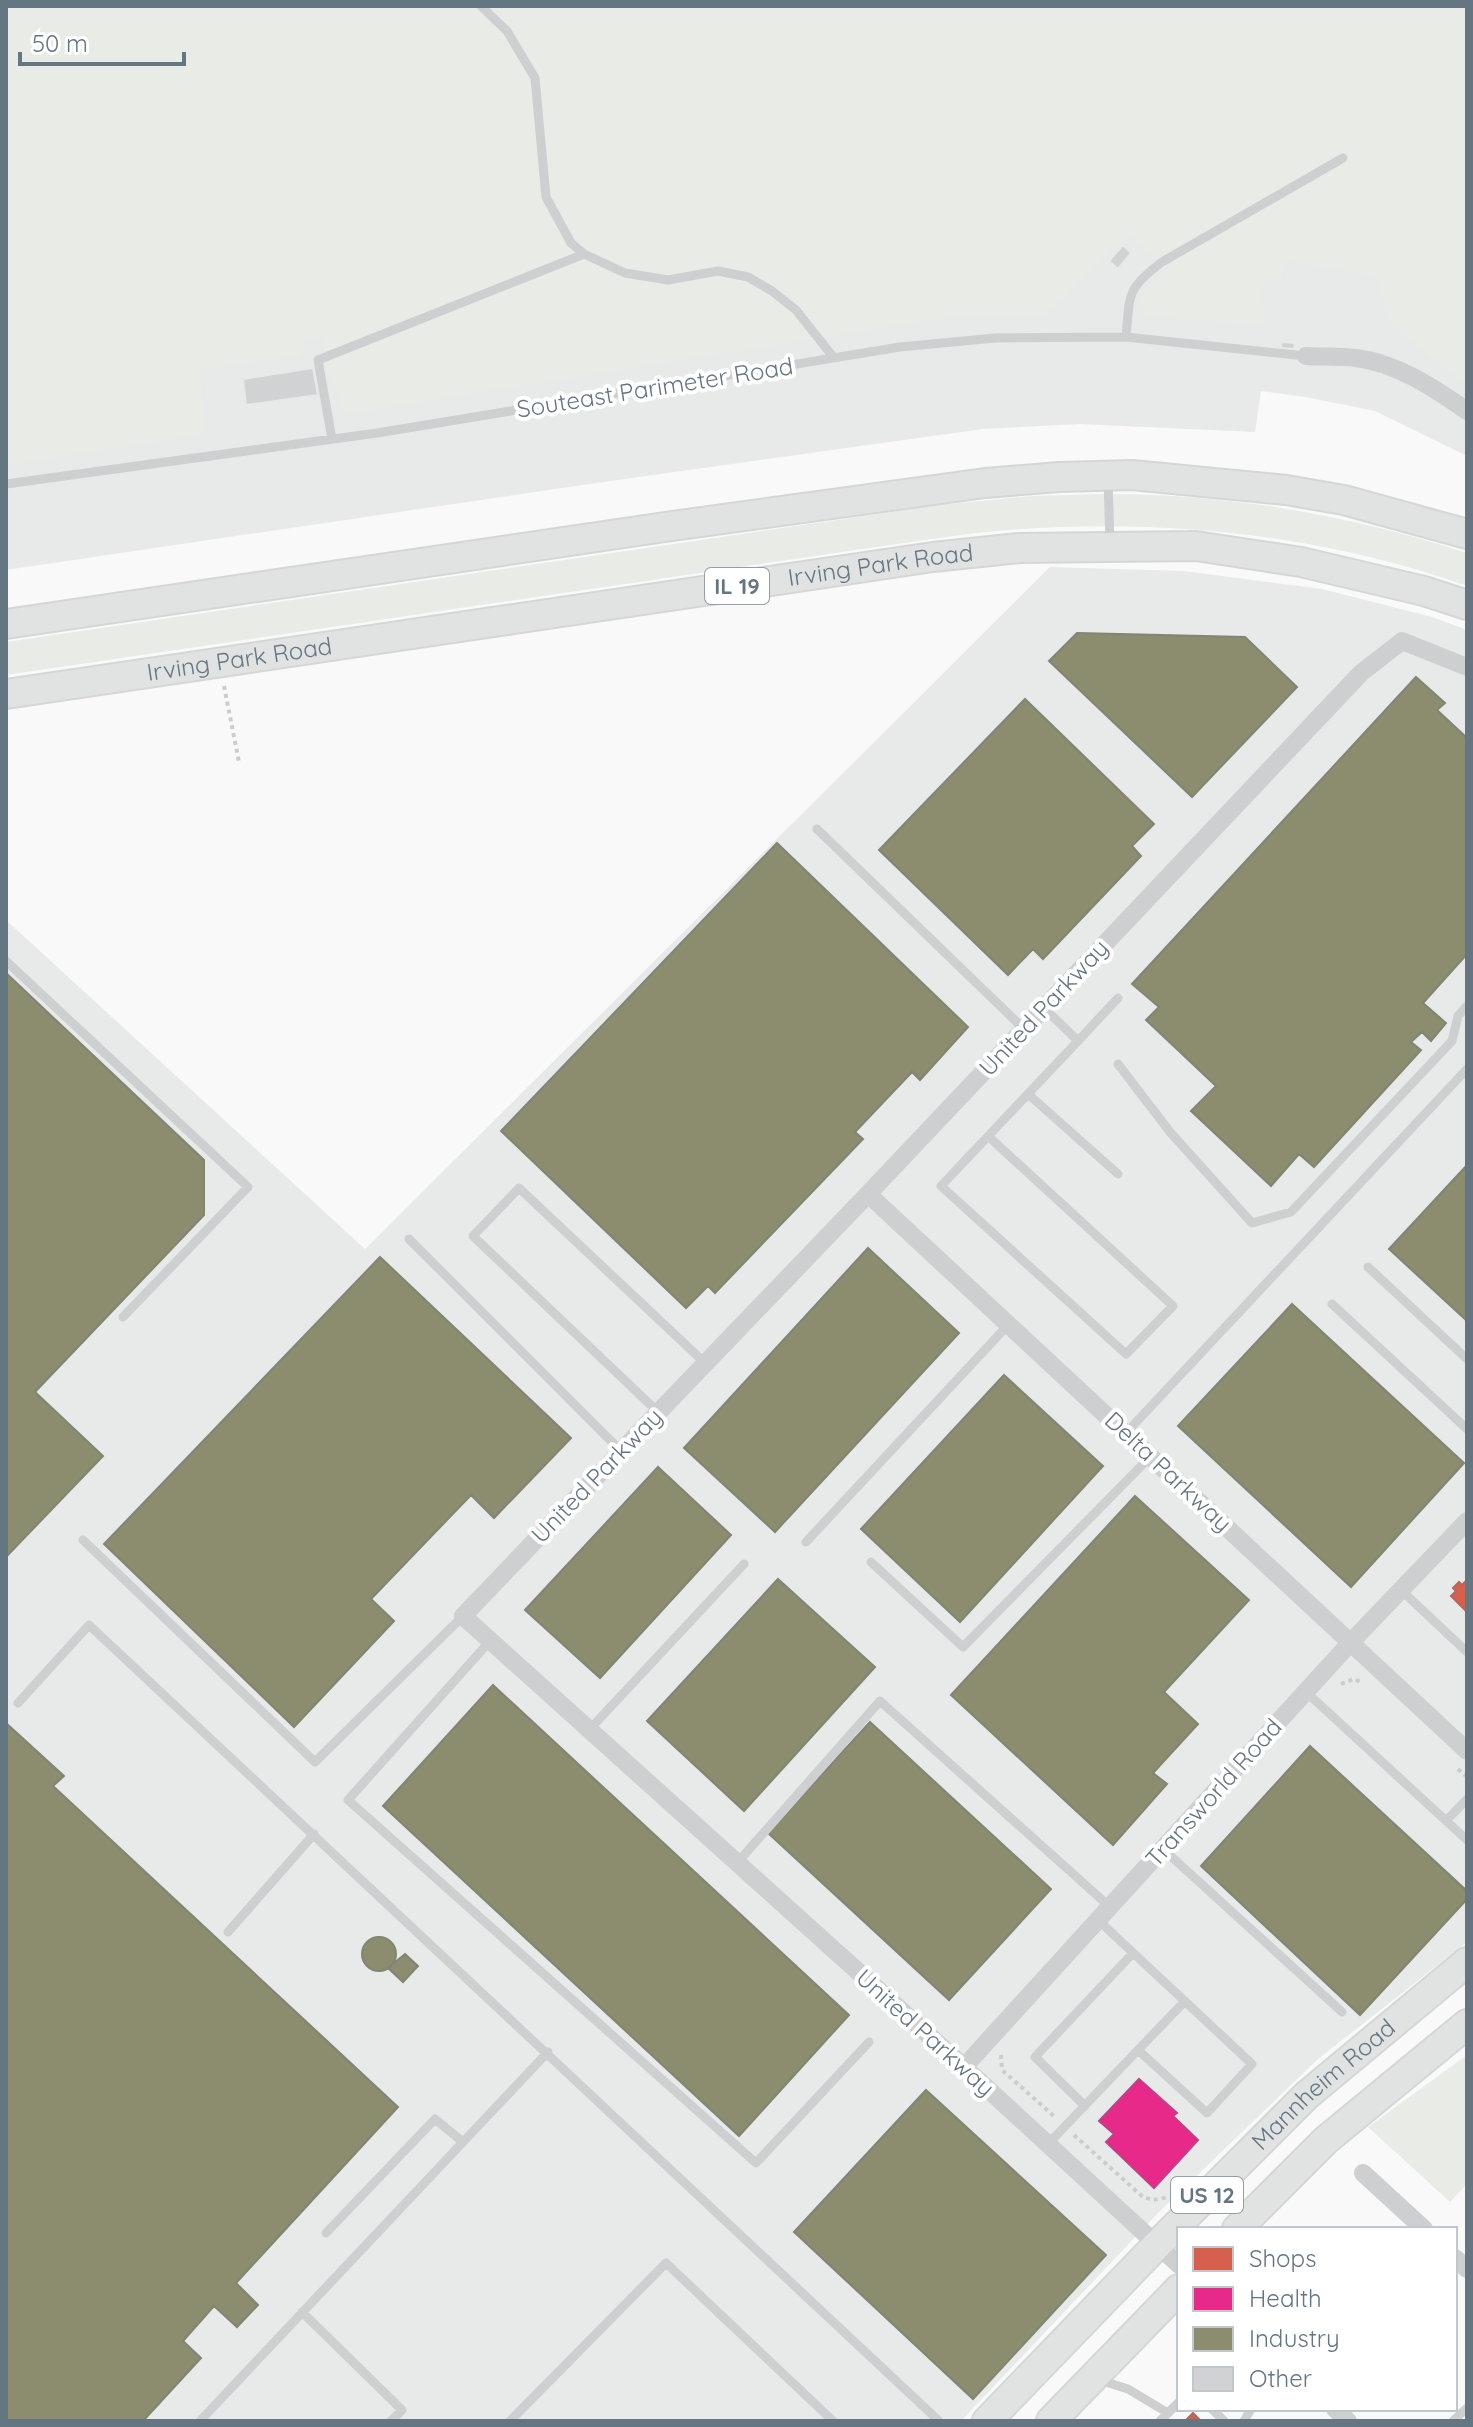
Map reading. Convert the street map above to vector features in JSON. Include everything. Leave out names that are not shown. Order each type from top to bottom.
[{"type":"main road","points":[[6,624],[985,483],[1108,476],[1224,482],[1344,500],[1467,534]]},
{"type":"main road","name":"Irving Park Road","points":[[6,694],[933,557],[1019,548],[1196,546],[1301,562],[1424,591],[1467,605]]},
{"type":"main road","name":"Mannheim Road","points":[[987,2421],[1307,2095],[1467,1962]]},
{"type":"main road","name":"Mannheim Road","points":[[1239,2227],[1326,2140],[1467,2024]]},
{"type":"main road","points":[[1051,2421],[1177,2291]]},
{"type":"street","points":[[1306,356],[1358,358],[1397,370],[1433,387],[1467,411]]},
{"type":"street","name":"United Parkway","points":[[1177,2263],[463,1616],[1361,673],[1402,641],[1467,667]]},
{"type":"street","name":"Delta Parkway","points":[[868,1194],[1467,1751]]},
{"type":"street","name":"Transworld Road","points":[[964,2067],[1351,1642],[1467,1521]]},
{"type":"street","points":[[1363,2173],[1422,2227]]},
{"type":"lane","points":[[481,6],[507,31],[535,78],[546,197],[571,243],[584,254],[625,273],[668,280],[718,271],[748,277],[796,310],[834,358]]},
{"type":"lane","points":[[1126,337],[1131,291],[1148,272],[1343,158]]},
{"type":"lane","points":[[332,439],[318,360],[584,254]]},
{"type":"lane","name":"Souteast Parimeter Road","points":[[6,484],[332,439],[900,347],[995,338],[1126,337],[1306,356]]},
{"type":"lane","points":[[1108,476],[1110,545]]},
{"type":"lane","points":[[817,829],[1024,1029]]},
{"type":"lane","points":[[6,961],[248,1187],[123,1317]]},
{"type":"lane","points":[[988,1136],[1173,1306],[1126,1354],[941,1186],[988,1136],[1078,1041],[1118,998]]},
{"type":"lane","points":[[1118,1064],[1170,1132],[1252,1223],[1291,1212],[1452,1041],[1458,1016],[1467,1006]]},
{"type":"lane","points":[[1044,1008],[1078,1041]]},
{"type":"lane","points":[[1126,1433],[1467,1069]]},
{"type":"lane","points":[[1028,1094],[1118,1174]]},
{"type":"lane","points":[[658,1412],[473,1236],[510,1197],[519,1188],[705,1363]]},
{"type":"lane","points":[[409,1239],[621,1451]]},
{"type":"lane","points":[[1368,1267],[1467,1359]]},
{"type":"lane","points":[[1332,1304],[1467,1429]]},
{"type":"lane","points":[[806,1542],[1009,1324]]},
{"type":"lane","points":[[871,1562],[963,1647],[1151,1456]]},
{"type":"lane","points":[[83,1540],[315,1762],[463,1616]]},
{"type":"lane","points":[[589,1730],[744,1564]]},
{"type":"lane","points":[[1401,1590],[1467,1652]]},
{"type":"lane","points":[[18,1703],[89,1625],[939,2421]]},
{"type":"lane","points":[[490,1641],[348,1800],[756,2163],[869,2042]]},
{"type":"lane","points":[[1306,1692],[1467,1840]]},
{"type":"lane","points":[[737,1863],[880,1701],[1104,1913],[1133,1953],[1252,2064],[1207,2113],[1138,2050]]},
{"type":"lane","points":[[1446,1821],[1467,1799]]},
{"type":"lane","points":[[228,1932],[314,1834]]},
{"type":"lane","points":[[1163,1849],[1342,2012]]},
{"type":"lane","points":[[1085,2106],[1035,2057],[1133,1953]]},
{"type":"lane","points":[[1048,2145],[1185,2001]]},
{"type":"lane","points":[[200,2421],[548,2052]]},
{"type":"lane","points":[[326,2233],[435,2119],[463,2142]]},
{"type":"lane","points":[[510,2421],[666,2263],[833,2421]]},
{"type":"lane","points":[[302,2312],[402,2410],[391,2421]]},
{"type":"lane","points":[[1093,2378],[1128,2389],[1168,2413]]},
{"type":"lane","points":[[1160,2421],[1177,2404]]},
{"type":"lane","points":[[1453,2421],[1467,2408]]},
{"type":"path","points":[[219,662],[239,762]]},
{"type":"path","points":[[1320,1705],[1338,1685],[1354,1679],[1366,1684]]},
{"type":"path","points":[[1456,1767],[1467,1777]]},
{"type":"path","points":[[1004,2044],[1000,2058],[1002,2070],[1143,2197],[1153,2200],[1173,2194]]},
{"type":"shaded area","points":[[6,6],[1467,6],[1467,456],[1375,411],[1261,391],[1255,432],[1079,424],[983,429],[6,570]]},
{"type":"shaded area","points":[[6,6],[1467,6],[1467,386],[1389,323],[1375,276],[1286,261],[1282,282],[1264,280],[1262,325],[1147,317],[1139,296],[1167,268],[1129,235],[1046,316],[946,318],[342,415],[320,338],[304,338],[301,356],[200,370],[206,428],[197,436],[6,465]]},
{"type":"shaded area","points":[[1106,494],[1243,503],[1289,509],[1379,528],[1467,553],[1467,586],[1355,554],[1240,534],[1124,526],[1008,530],[6,675],[6,642],[940,505],[1032,496]]},
{"type":"shaded area","points":[[1050,567],[1183,571],[1322,589],[1432,617],[1467,630],[1467,1942],[1318,2059],[1158,2213],[961,2421],[6,2421],[6,920],[365,1249]]},
{"type":"shaded area","points":[[1467,2055],[1467,2184],[1450,2202],[1368,2127]]},
{"type":"building: Shops","points":[[1467,1580],[1467,1612],[1451,1596],[1459,1582],[1462,1585]]},
{"type":"building: Shops","points":[[1193,2413],[1201,2421],[1185,2421]]},
{"type":"building: Health","points":[[1139,2079],[1177,2113],[1173,2116],[1198,2140],[1154,2188],[1106,2142],[1114,2134],[1099,2121]]},
{"type":"building: Industry","points":[[1077,633],[1245,637],[1297,687],[1192,797],[1049,661]]},
{"type":"building: Industry","points":[[1416,677],[1445,703],[1437,710],[1467,738],[1467,954],[1423,1003],[1446,1023],[1431,1041],[1422,1032],[1411,1042],[1421,1050],[1314,1167],[1299,1154],[1271,1186],[1191,1111],[1216,1086],[1146,1020],[1159,1007],[1132,984]]},
{"type":"building: Industry","points":[[1025,699],[1154,824],[1132,846],[1141,856],[1043,959],[1033,949],[1008,975],[879,850]]},
{"type":"building: Industry","points":[[777,843],[968,1027],[920,1080],[912,1072],[855,1132],[863,1139],[715,1293],[708,1286],[686,1308],[501,1131]]},
{"type":"building: Industry","points":[[6,973],[204,1160],[204,1215],[35,1392],[103,1456],[6,1557]]},
{"type":"building: Industry","points":[[1467,1165],[1467,1321],[1389,1249]]},
{"type":"building: Industry","points":[[868,1248],[959,1333],[775,1532],[684,1448]]},
{"type":"building: Industry","points":[[380,1257],[571,1438],[494,1518],[471,1495],[371,1599],[394,1621],[294,1727],[104,1544]]},
{"type":"building: Industry","points":[[1292,1304],[1464,1463],[1351,1587],[1178,1426]]},
{"type":"building: Industry","points":[[1004,1375],[1103,1466],[960,1622],[861,1529]]},
{"type":"building: Industry","points":[[658,1467],[731,1535],[600,1678],[525,1610]]},
{"type":"building: Industry","points":[[1135,1496],[1249,1600],[1164,1692],[1198,1724],[1153,1773],[1167,1784],[1113,1845],[951,1695]]},
{"type":"building: Industry","points":[[778,1579],[875,1667],[744,1811],[647,1721]]},
{"type":"building: Industry","points":[[493,1685],[849,2015],[739,2136],[383,1806]]},
{"type":"building: Industry","points":[[870,1722],[1051,1889],[949,2000],[768,1833]]},
{"type":"building: Industry","points":[[6,1723],[64,1776],[53,1786],[398,2107],[236,2283],[258,2305],[237,2327],[214,2306],[183,2341],[201,2358],[143,2421],[6,2421]]},
{"type":"building: Industry","points":[[1310,1746],[1467,1891],[1467,1899],[1360,2015],[1201,1866]]},
{"type":"building: Industry","points":[[379,1937],[391,1942],[396,1954],[391,1966],[379,1971],[367,1966],[362,1954],[367,1942]]},
{"type":"building: Industry","points":[[405,1954],[418,1966],[403,1982],[388,1968]]},
{"type":"building: Industry","points":[[926,2090],[1106,2255],[973,2399],[794,2232]]},
{"type":"building: Other","points":[[1123,245],[1131,253],[1118,269],[1109,261]]},
{"type":"building: Other","points":[[1281,342],[1295,343],[1294,349],[1281,348]]},
{"type":"building: Other","points":[[313,368],[318,395],[246,405],[243,379]]}]
